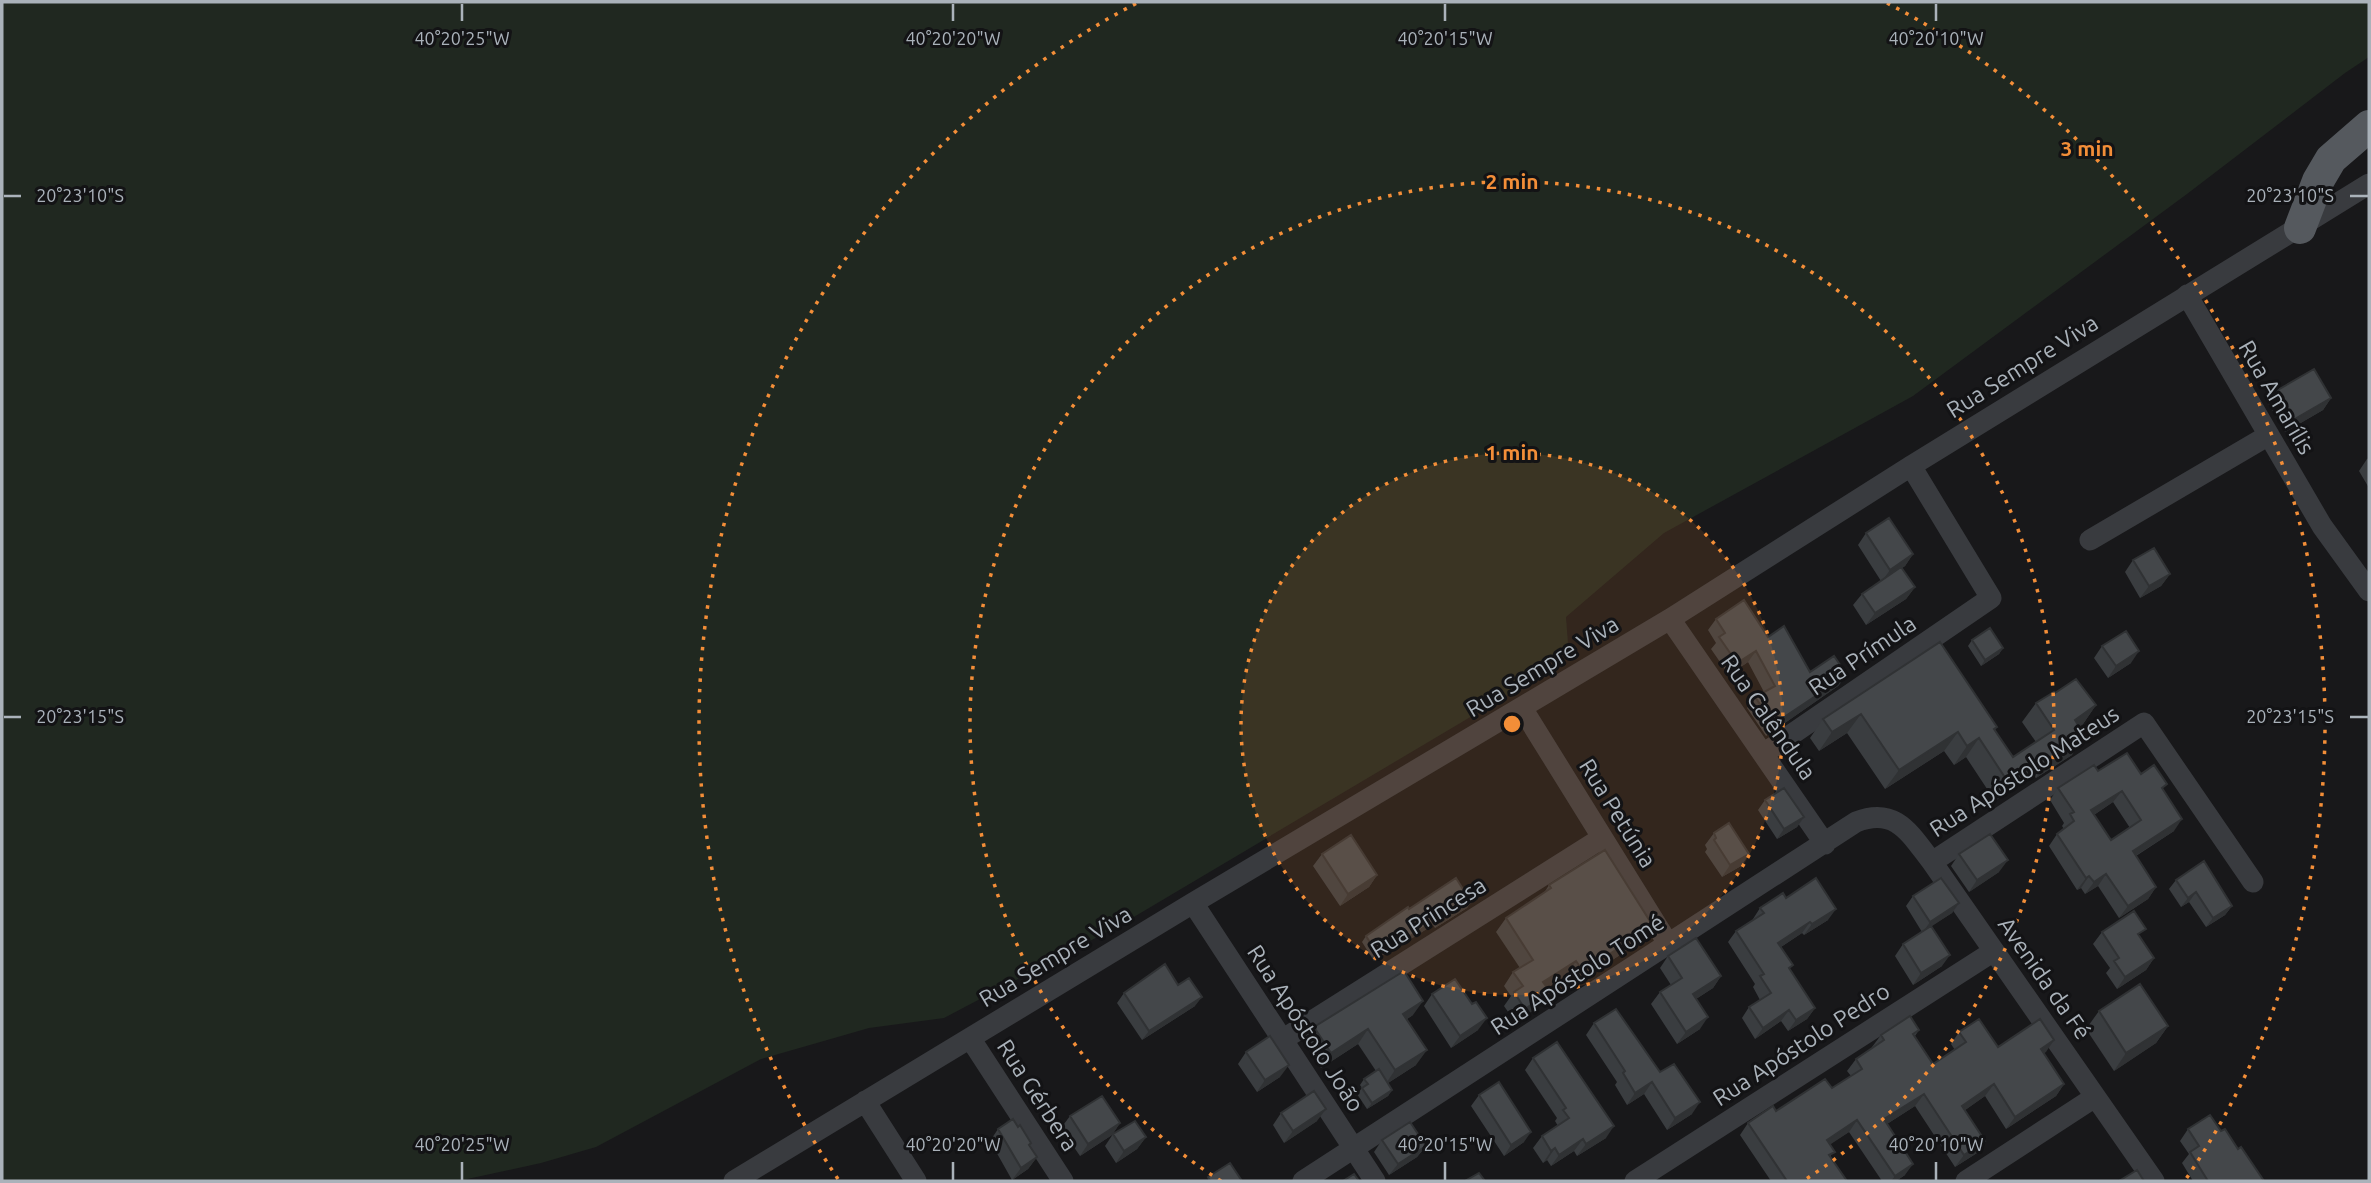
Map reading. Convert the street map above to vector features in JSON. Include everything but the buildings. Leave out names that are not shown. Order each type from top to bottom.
[{"type":"main road","points":[[2300,228],[2318,181],[2332,159],[2369,126]]},
{"type":"street","name":"Rua Sempre Viva","points":[[734,1181],[765,1173],[865,1101],[1670,619],[1911,466],[2369,184]]},
{"type":"street","name":"Rua Amarílis","points":[[2187,295],[2322,526],[2369,592]]},
{"type":"street","points":[[2090,540],[2269,435]]},
{"type":"street","name":"Rua Prímula","points":[[1763,754],[1991,598],[1911,466]]},
{"type":"street","name":"Rua Calêndula","points":[[1670,619],[1825,844]]},
{"type":"street","name":"Rua Petúnia","points":[[1522,708],[1669,946]]},
{"type":"street","name":"Rua Apóstolo Mateus","points":[[1932,862],[2144,723],[2253,882]]},
{"type":"street","name":"Rua Apóstolo Tomé","points":[[1303,1181],[1669,946],[1856,822],[1869,817],[1881,817]]},
{"type":"street","name":"Avenida da Fé","points":[[1881,817],[1893,819],[1905,829],[1932,862],[2154,1181]]},
{"type":"street","name":"Rua Princesa","points":[[1282,1040],[1602,838]]},
{"type":"street","name":"Rua Apóstolo João","points":[[1193,904],[1375,1181]]},
{"type":"street","name":"Rua Apóstolo Pedro","points":[[1635,1181],[1994,951]]},
{"type":"street","name":"Rua Gérbera","points":[[970,1038],[1059,1180]]},
{"type":"street","points":[[1965,1181],[2095,1097]]},
{"type":"street","points":[[865,1101],[916,1181]]},
{"type":"shaded area","points":[[2,2],[2369,2],[2369,57],[1913,396],[1664,533],[1566,617],[1568,643],[1526,684],[1122,924],[944,1018],[869,1028],[761,1059],[596,1147],[541,1163],[458,1181],[2,1181]]}]
